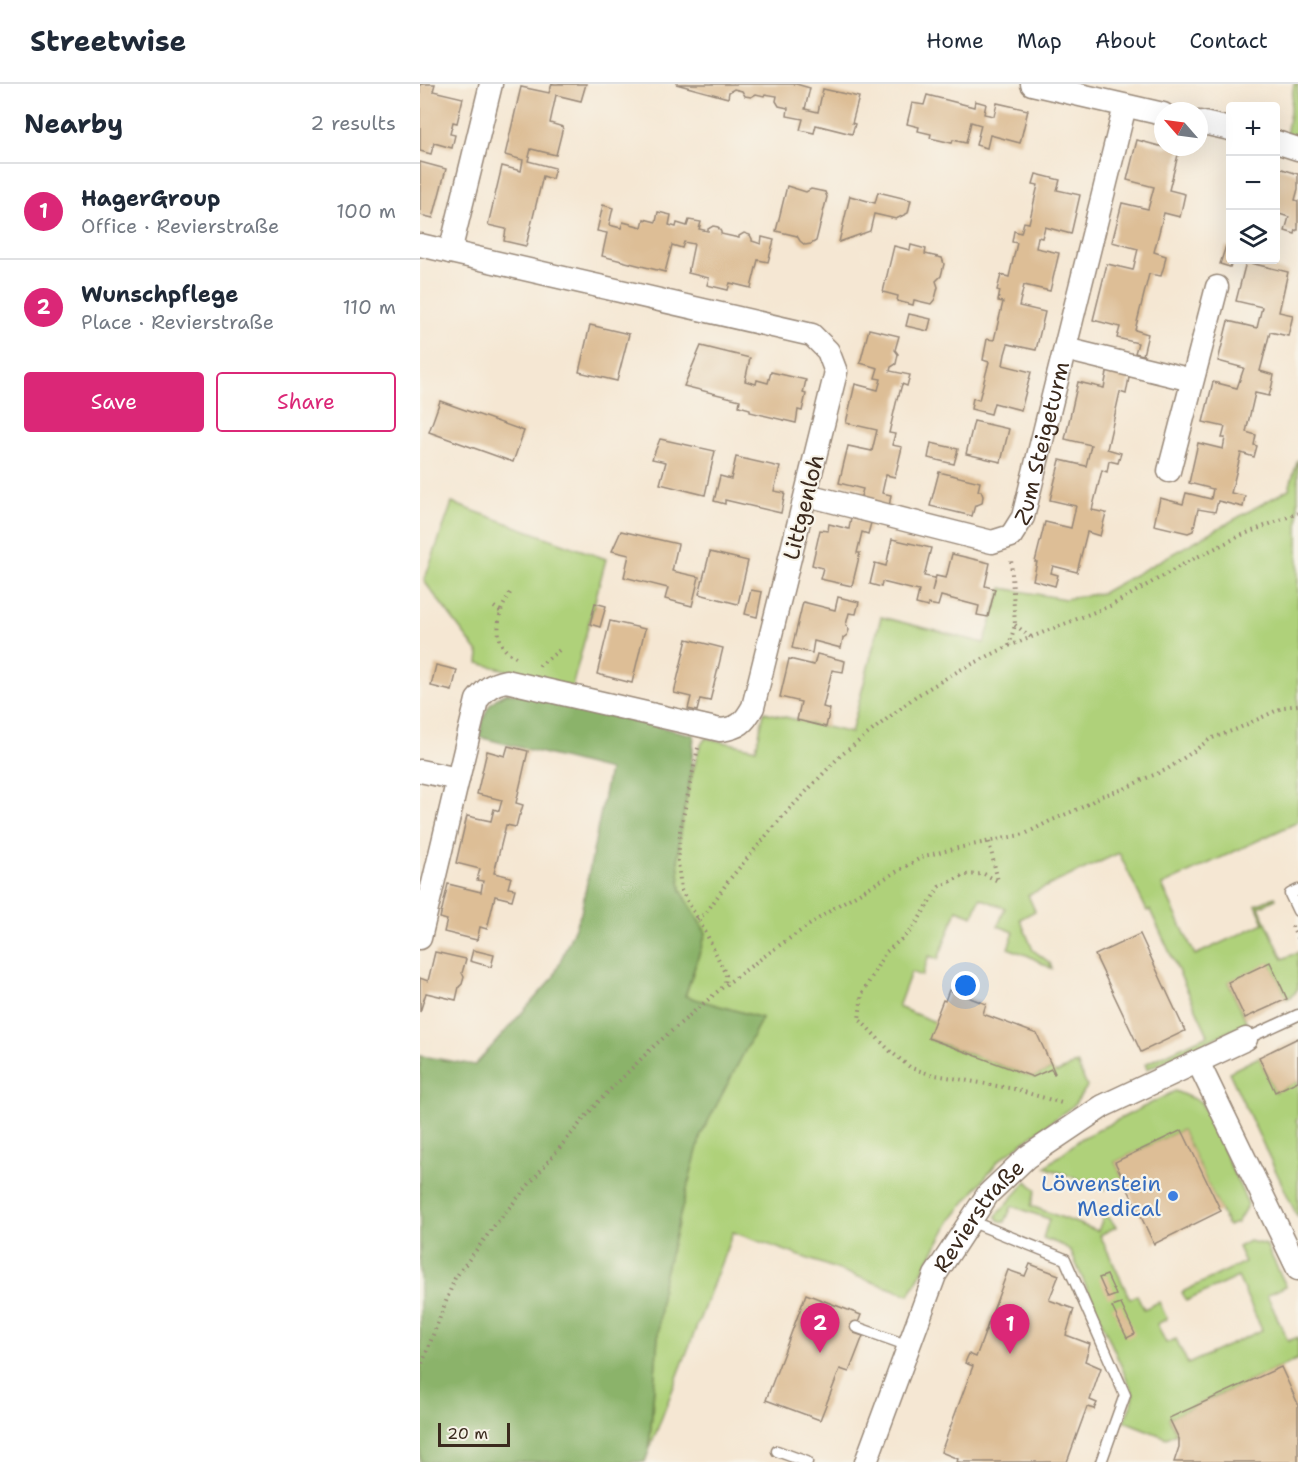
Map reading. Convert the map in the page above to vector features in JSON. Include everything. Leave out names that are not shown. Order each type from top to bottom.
[{"type":"street","points":[[450,252],[491,84]]},
{"type":"street","points":[[1032,84],[1154,112]]},
{"type":"street","name":"Zum Steigeturm","points":[[807,495],[992,542],[1011,536],[1023,517],[1125,106]]},
{"type":"street","points":[[1208,124],[1226,128]]},
{"type":"street","points":[[1280,143],[1298,148]]},
{"type":"street","name":"Littgenloh","points":[[420,245],[812,335],[828,351],[836,372],[753,707],[746,720],[734,729],[720,730],[506,681],[495,683],[477,700],[420,938]]},
{"type":"street","points":[[1169,471],[1216,287]]},
{"type":"street","name":"Zum Steigeturm","points":[[1065,349],[1192,380]]},
{"type":"street","points":[[420,771],[458,779]]},
{"type":"street","name":"Revierstraße","points":[[866,1462],[934,1275],[988,1194],[1026,1157],[1103,1106],[1246,1039]]},
{"type":"street","points":[[1198,1062],[1298,1269]]},
{"type":"lane","points":[[1298,890],[1290,894],[1298,911]]},
{"type":"lane","points":[[1246,1039],[1298,1015]]},
{"type":"lane","points":[[970,1221],[1065,1259],[1125,1395],[1101,1462]]},
{"type":"lane","points":[[856,1327],[909,1346]]},
{"type":"lane","points":[[777,1451],[807,1462]]},
{"type":"path","points":[[697,919],[705,913],[729,880],[782,817],[840,756],[916,696],[960,670],[1009,646],[1112,605],[1189,561],[1242,535],[1298,513]]},
{"type":"path","points":[[1009,646],[1015,625],[1011,536]]},
{"type":"path","points":[[510,593],[501,612],[498,636],[502,646],[511,656],[519,659]]},
{"type":"path","points":[[494,607],[501,612]]},
{"type":"path","points":[[1015,625],[1031,638]]},
{"type":"path","points":[[420,1368],[455,1278],[495,1225],[597,1103],[654,1046],[724,986],[840,904],[924,856],[1025,834],[1101,796],[1124,789],[1166,770],[1210,739],[1284,707],[1298,705]]},
{"type":"path","points":[[703,727],[680,831],[678,861],[681,890],[706,933],[726,975],[724,986]]},
{"type":"path","points":[[989,842],[998,880],[984,874],[964,875],[939,887],[912,930],[885,953],[862,994],[859,1019],[890,1051],[911,1068],[930,1074],[1014,1089],[1093,1113]]},
{"type":"green space","points":[[1294,84],[1298,84],[1298,154],[1284,150]]},
{"type":"green space","points":[[1298,459],[1298,822],[1162,885],[1195,955],[1264,923],[1256,905],[1275,897],[1276,899],[1259,907],[1283,959],[1298,952],[1298,988],[1295,993],[1287,999],[1270,963],[1228,982],[1247,1023],[1147,1069],[1145,1064],[1208,1035],[1150,910],[1147,911],[1119,853],[1028,895],[1035,911],[1020,919],[1033,950],[1050,963],[1052,969],[1029,956],[1008,948],[1014,932],[998,926],[1005,908],[980,898],[973,916],[957,910],[938,959],[929,956],[922,976],[911,972],[898,1007],[935,1022],[929,1039],[1033,1077],[1051,1069],[1056,1073],[1077,1063],[1087,1087],[1074,1105],[999,1160],[951,1220],[909,1295],[733,1232],[649,1451],[662,1285],[701,1134],[762,1018],[685,997],[706,933],[682,893],[678,859],[679,843],[687,797],[703,741],[706,738],[756,749],[764,712],[851,733],[881,617],[984,643],[1002,588],[1065,599],[1102,593],[1289,489]]},
{"type":"green space","points":[[452,503],[606,559],[572,687],[478,663],[479,654],[424,581]]},
{"type":"green space","points":[[507,693],[520,694],[694,735],[678,861],[681,890],[706,933],[685,996],[762,1018],[701,1135],[662,1285],[649,1451],[645,1462],[420,1462],[420,1056],[475,1065],[553,978],[581,913],[609,770],[479,737],[484,716],[490,705]]},
{"type":"green space","points":[[1259,1057],[1275,1092],[1297,1081],[1298,1083],[1298,1119],[1296,1121],[1298,1126],[1298,1218],[1229,1072]]},
{"type":"green space","points":[[1175,1091],[1201,1102],[1248,1204],[1237,1223],[1228,1226],[1182,1130],[1115,1162],[1124,1180],[1104,1189],[1045,1167],[1082,1138]]},
{"type":"green space","points":[[1027,1181],[1036,1190],[1031,1206],[1098,1231],[1104,1215],[1111,1220],[1116,1227],[1100,1235],[1130,1299],[1137,1295],[1144,1309],[1159,1302],[1167,1319],[1157,1324],[1166,1343],[1176,1339],[1188,1364],[1262,1330],[1238,1277],[1186,1301],[1182,1292],[1245,1262],[1238,1247],[1249,1241],[1266,1245],[1286,1286],[1267,1295],[1288,1341],[1298,1337],[1298,1359],[1169,1418],[1176,1433],[1167,1438],[1124,1421],[1133,1400],[1133,1393],[1071,1252],[1064,1246],[1043,1238],[1049,1219],[1012,1206],[1005,1222],[998,1220],[996,1216]]},
{"type":"building","points":[[420,84],[435,84],[433,91],[463,98],[457,123],[453,122],[450,134],[455,135],[452,148],[434,143],[431,154],[420,151]]},
{"type":"building","points":[[552,84],[586,84],[581,101],[556,95],[550,123],[563,127],[556,155],[531,149],[528,161],[555,168],[552,179],[543,176],[526,246],[504,241],[506,229],[488,225],[502,166],[521,171],[523,160],[505,155],[521,87],[549,93]]},
{"type":"building","points":[[676,84],[796,84],[810,88],[805,109],[818,112],[823,89],[859,97],[852,123],[855,124],[852,134],[816,125],[814,133],[800,130],[803,119],[787,116],[788,108],[779,106],[776,101],[777,96],[756,94],[751,97],[734,89],[729,92],[728,98]]},
{"type":"building","points":[[927,95],[974,107],[975,101],[986,104],[984,114],[994,116],[997,103],[1028,110],[1020,143],[990,135],[987,148],[976,145],[981,125],[971,122],[966,143],[953,140],[952,143],[930,138],[931,134],[918,131],[919,127],[907,124],[912,103],[924,105]]},
{"type":"building","points":[[1137,140],[1154,145],[1154,156],[1178,156],[1169,190],[1185,194],[1180,217],[1164,213],[1154,252],[1166,256],[1164,266],[1161,276],[1149,274],[1135,330],[1148,334],[1143,355],[1135,353],[1138,343],[1117,338],[1120,327],[1093,320],[1107,264],[1133,270],[1138,249],[1112,242],[1122,203],[1148,209],[1154,187],[1127,180]]},
{"type":"building","points":[[420,162],[446,169],[433,218],[420,215]]},
{"type":"building","points":[[1280,168],[1298,174],[1295,200],[1298,201],[1298,230],[1295,234],[1285,231],[1289,217],[1280,214]]},
{"type":"building","points":[[1036,174],[1060,180],[1057,190],[1080,195],[1071,234],[1045,227],[1042,238],[1038,237],[1036,248],[1059,253],[1050,291],[1024,285],[1019,306],[1045,312],[1036,350],[1008,344],[1005,354],[1003,365],[1031,372],[1021,410],[994,403],[991,414],[971,409],[973,398],[979,400],[989,362],[983,360],[987,339],[994,340],[1003,302],[998,301],[1000,291],[997,290],[1001,275],[1009,277],[1017,243],[1012,242],[1014,231],[1021,233],[1024,222],[1029,223],[1038,185],[1033,184]]},
{"type":"building","points":[[787,186],[806,192],[811,189],[825,192],[827,197],[816,241],[811,244],[805,245],[797,236],[776,231]]},
{"type":"building","points":[[878,192],[911,200],[908,213],[896,219],[874,214],[870,231],[839,242],[850,196],[875,203]]},
{"type":"building","points":[[603,205],[613,208],[609,225],[621,228],[623,222],[642,227],[644,219],[656,222],[658,212],[671,215],[669,225],[676,227],[677,223],[687,226],[689,220],[701,222],[699,229],[708,231],[713,226],[718,227],[721,234],[739,238],[744,233],[750,235],[752,241],[761,244],[762,237],[774,240],[768,262],[758,260],[751,288],[730,283],[728,290],[707,285],[709,278],[688,273],[694,244],[684,242],[682,248],[672,245],[665,272],[602,256],[607,233],[597,231]]},
{"type":"building","points":[[911,245],[926,249],[925,254],[942,258],[944,264],[941,276],[936,281],[938,287],[931,304],[914,300],[913,305],[897,301],[898,296],[883,292],[894,246],[910,250]]},
{"type":"building","points":[[1226,246],[1226,264],[1231,264],[1230,267],[1220,264]]},
{"type":"building","points":[[1245,264],[1288,272],[1279,312],[1293,315],[1288,336],[1270,332],[1260,371],[1274,375],[1272,385],[1269,396],[1255,393],[1246,432],[1256,435],[1254,445],[1257,446],[1254,457],[1241,453],[1231,493],[1245,496],[1243,507],[1218,501],[1215,512],[1198,509],[1193,531],[1188,533],[1154,525],[1160,498],[1183,504],[1186,493],[1211,499],[1213,489],[1189,483],[1198,443],[1223,449],[1225,438],[1222,438],[1225,427],[1203,422],[1213,382],[1237,388],[1244,368],[1218,361],[1228,321],[1257,328],[1262,307],[1236,301]]},
{"type":"building","points":[[909,314],[931,319],[928,331],[906,326]]},
{"type":"building","points":[[590,325],[629,334],[617,381],[579,372]]},
{"type":"building","points":[[869,329],[899,336],[895,350],[898,354],[896,364],[891,367],[890,371],[910,375],[907,386],[902,384],[898,395],[889,433],[895,434],[892,445],[902,447],[895,477],[886,475],[882,493],[891,495],[889,507],[860,500],[863,489],[839,483],[848,446],[872,451],[877,430],[846,423],[855,384],[878,390],[881,379],[875,378],[878,368],[860,363]]},
{"type":"building","points":[[701,346],[750,358],[745,381],[756,384],[757,380],[768,383],[771,372],[806,380],[803,393],[806,394],[802,411],[798,410],[796,423],[750,412],[750,409],[739,406],[740,400],[684,386]]},
{"type":"building","points":[[1108,367],[1130,372],[1126,394],[1120,392],[1107,449],[1121,453],[1118,463],[1109,461],[1107,472],[1102,470],[1092,510],[1106,513],[1100,536],[1087,532],[1077,572],[1053,566],[1051,573],[1058,575],[1055,586],[1033,580],[1045,522],[1071,528],[1076,506],[1050,500],[1060,460],[1086,466],[1091,445],[1065,439],[1078,382],[1104,388]]},
{"type":"building","points":[[440,401],[524,431],[513,462],[429,432]]},
{"type":"building","points":[[974,421],[1009,429],[1001,462],[966,454]]},
{"type":"building","points":[[660,439],[715,451],[705,495],[660,484],[666,462],[652,459]]},
{"type":"building","points":[[931,443],[958,449],[954,464],[928,458]]},
{"type":"building","points":[[736,457],[780,467],[774,491],[785,493],[781,513],[725,500],[725,504],[714,501],[720,476],[731,479]]},
{"type":"building","points":[[939,472],[980,482],[978,491],[981,491],[983,496],[982,503],[975,505],[972,516],[930,506]]},
{"type":"building","points":[[851,518],[871,523],[868,534],[862,532],[857,553],[860,553],[852,586],[820,579],[823,568],[812,565],[820,530],[828,531],[829,524],[849,529]]},
{"type":"building","points":[[621,531],[678,544],[672,571],[699,577],[692,606],[665,599],[668,588],[624,577],[629,555],[612,551]]},
{"type":"building","points":[[892,539],[931,548],[924,576],[935,578],[932,592],[936,576],[946,578],[952,554],[990,563],[985,586],[995,589],[988,617],[977,615],[979,606],[941,596],[938,606],[928,604],[928,607],[916,604],[919,591],[882,582],[881,587],[870,584],[875,563],[886,566]]},
{"type":"building","points":[[710,552],[748,561],[738,604],[699,594]]},
{"type":"building","points":[[751,590],[762,592],[757,617],[745,614]]},
{"type":"building","points":[[838,597],[859,602],[856,614],[849,613],[846,625],[849,630],[843,638],[841,648],[814,641],[812,653],[792,648],[803,602],[835,610]]},
{"type":"building","points":[[595,603],[606,606],[600,627],[590,624]]},
{"type":"building","points":[[610,621],[645,629],[632,683],[597,674]]},
{"type":"building","points":[[687,639],[723,648],[710,701],[700,699],[697,711],[688,709],[691,697],[674,693]]},
{"type":"building","points":[[817,654],[845,661],[843,672],[832,670],[823,707],[830,709],[826,727],[797,720],[801,702],[780,697],[789,659],[814,665]]},
{"type":"building","points":[[436,665],[457,670],[452,691],[431,686]]},
{"type":"building","points":[[508,746],[528,751],[516,803],[523,805],[516,827],[506,825],[494,873],[511,877],[508,888],[515,889],[512,900],[495,896],[487,929],[480,927],[477,940],[444,932],[447,920],[440,918],[448,884],[481,892],[483,881],[477,880],[480,869],[456,863],[467,816],[491,821],[494,809],[499,811],[502,800],[477,794],[487,751],[505,756]]},
{"type":"building","points":[[1140,934],[1185,1031],[1141,1052],[1095,955]]},
{"type":"building","points":[[473,950],[494,955],[491,967],[470,961]]},
{"type":"building","points":[[435,952],[466,959],[462,973],[464,977],[456,1000],[426,993],[420,1012],[420,978],[428,981]]},
{"type":"building","points":[[1270,962],[1287,999],[1245,1018],[1228,982]]},
{"type":"building","points":[[949,990],[986,1004],[983,1014],[1037,1034],[1055,1073],[1051,1069],[1033,1077],[928,1038]]},
{"type":"building","points":[[1298,1038],[1298,1081],[1275,1092],[1259,1057]]},
{"type":"building","name":"Löwenstein Medical","points":[[1182,1130],[1221,1211],[1154,1244],[1115,1162]]},
{"type":"building","points":[[1030,1264],[1059,1275],[1049,1300],[1074,1309],[1066,1335],[1090,1344],[1085,1361],[1101,1368],[1090,1400],[1097,1403],[1094,1409],[1087,1407],[1067,1462],[957,1462],[958,1459],[941,1452],[973,1366],[965,1363],[969,1354],[976,1357],[1008,1270],[1025,1276]]},
{"type":"building","points":[[1107,1275],[1116,1295],[1108,1298],[1099,1278]]},
{"type":"building","points":[[806,1294],[861,1315],[854,1333],[863,1336],[849,1372],[840,1369],[820,1420],[766,1400]]},
{"type":"building","points":[[1121,1304],[1135,1334],[1127,1338],[1112,1307]]},
{"type":"building","points":[[1281,1367],[1298,1404],[1298,1462],[1174,1462],[1179,1439],[1169,1418]]},
{"type":"place","name":"Löwenstein Medical","points":[[1173,1196]]},
{"type":"place","name":"Wunschpflege","points":[[820,1353]]},
{"type":"place","name":"HagerGroup","points":[[1010,1354]]}]
